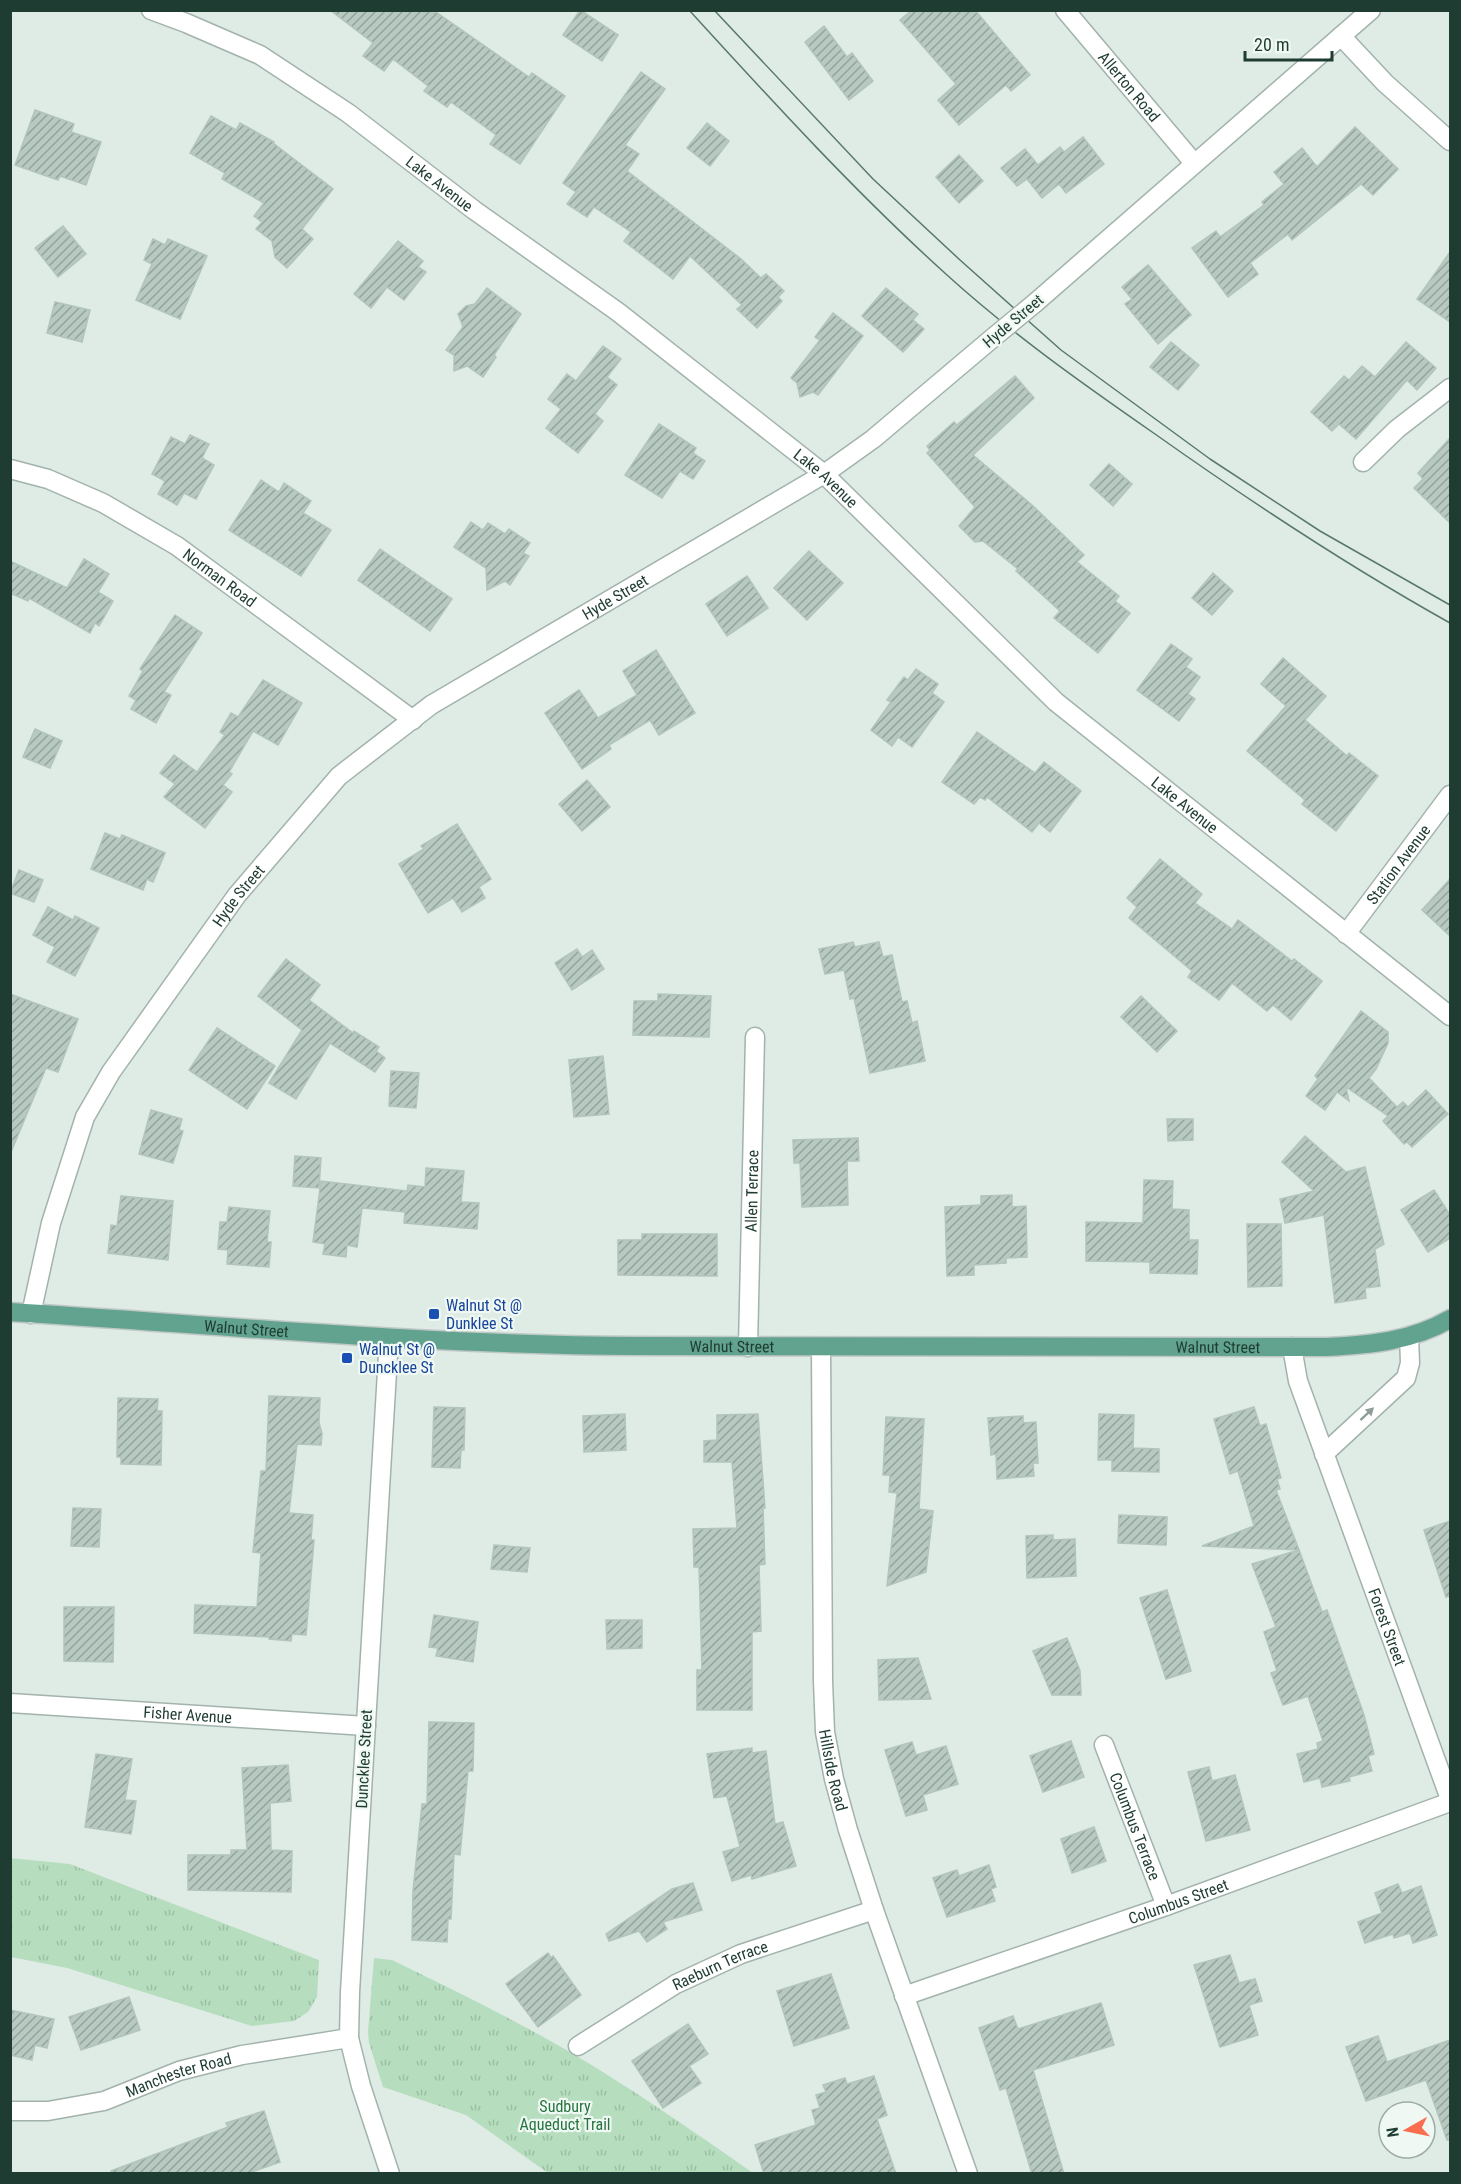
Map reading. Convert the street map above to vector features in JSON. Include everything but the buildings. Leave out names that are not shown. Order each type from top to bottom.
[{"type":"main road","name":"Walnut Street","points":[[10,1312],[541,1346],[1292,1347],[1360,1345],[1409,1336],[1450,1319]]},
{"type":"street","name":"Lake Avenue","points":[[151,10],[260,55],[348,113],[474,210],[618,312],[824,474],[1056,702],[1450,1016]]},
{"type":"street","name":"Allerton Road","points":[[1065,10],[1194,163]]},
{"type":"street","name":"Hyde Street","points":[[31,1314],[51,1223],[85,1117],[111,1072],[237,895],[339,776],[431,705],[824,474],[873,439],[1035,303],[1371,10]]},
{"type":"street","points":[[1341,36],[1385,83],[1450,141]]},
{"type":"street","points":[[1363,462],[1397,429],[1450,388]]},
{"type":"street","name":"Norman Road","points":[[10,470],[48,479],[94,499],[177,546],[413,720]]},
{"type":"street","name":"Station Avenue","points":[[1346,934],[1450,795]]},
{"type":"street","name":"Allen Terrace","points":[[748,1347],[755,1037]]},
{"type":"street","points":[[1324,1454],[1406,1378],[1411,1353],[1409,1336]]},
{"type":"street","name":"Duncklee Street","points":[[389,1338],[349,2038],[361,2086],[390,2174]]},
{"type":"street","name":"Hillside Road","points":[[821,1347],[825,1732],[834,1779],[848,1830],[874,1910],[968,2174]]},
{"type":"street","name":"Forest Street","points":[[1292,1347],[1296,1374],[1450,1801]]},
{"type":"street","name":"Fisher Avenue","points":[[10,1703],[366,1726]]},
{"type":"street","name":"Columbus Terrace","points":[[1104,1745],[1166,1906]]},
{"type":"street","name":"Columbus Street","points":[[904,1996],[1166,1906],[1450,1801]]},
{"type":"street","name":"Raeburn Terrace","points":[[578,2046],[676,1984],[730,1959],[874,1910]]},
{"type":"street","name":"Manchester Road","points":[[10,2111],[48,2111],[104,2101],[179,2071],[242,2055],[349,2038]]},
{"type":"green space","points":[[10,1858],[70,1864],[319,1960],[317,1997],[308,2012],[294,2021],[252,2026],[67,1968],[11,1957]]},
{"type":"green space","name":"Sudbury Aqueduct Trail","points":[[374,1958],[392,1960],[548,2039],[637,2094],[753,2173],[548,2173],[466,2115],[383,2087],[369,2043],[368,2032]]},
{"type":"tram line","points":[[689,10],[847,179],[913,244],[997,318],[1075,377],[1227,484],[1300,533],[1450,623]]},
{"type":"tram line","points":[[714,10],[873,179],[1061,350],[1210,459],[1320,531],[1450,605]]},
{"type":"place","name":"Walnut St @ Dunklee St","points":[[434,1314]]},
{"type":"place","name":"Walnut St @ Duncklee St","points":[[347,1358]]}]
